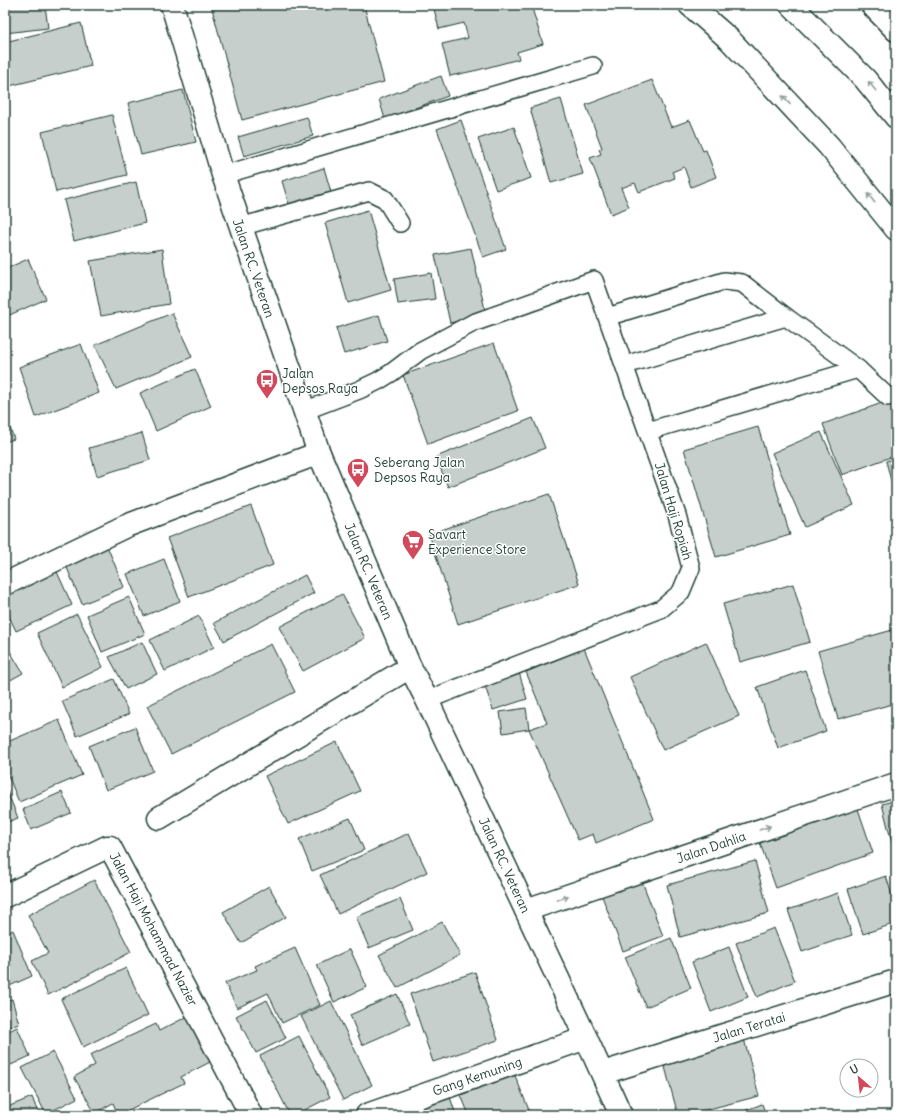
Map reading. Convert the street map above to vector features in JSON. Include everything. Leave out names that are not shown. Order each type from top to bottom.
[{"type":"main road","name":"Jalan RC. Veteran","points":[[172,5],[240,227],[319,453],[410,667],[603,1073],[621,1115]]},
{"type":"main road","points":[[690,5],[729,39],[829,146],[896,228]]},
{"type":"main road","points":[[791,5],[865,79],[896,117]]},
{"type":"main road","points":[[872,5],[896,30]]},
{"type":"main road","points":[[5,584],[126,526],[319,453]]},
{"type":"main road","points":[[159,818],[410,667]]},
{"type":"main road","name":"Jalan Dahlia","points":[[526,910],[896,784]]},
{"type":"main road","name":"Jalan Haji Mohammad Nazier","points":[[5,896],[106,847],[110,847],[251,1115]]},
{"type":"main road","name":"Jalan Teratai","points":[[603,1073],[896,981]]},
{"type":"main road","name":"Gang Kemuning","points":[[367,1115],[586,1038]]},
{"type":"lane","points":[[223,175],[593,66]]},
{"type":"lane","points":[[240,227],[369,191],[385,198],[400,223]]},
{"type":"lane","name":"Jalan Haji Ropiah","points":[[304,411],[359,390],[391,373],[420,351],[473,323],[594,280],[677,514],[691,568],[681,592],[661,609],[427,700]]},
{"type":"lane","points":[[608,317],[724,281],[742,283],[858,369],[888,397]]},
{"type":"lane","points":[[625,365],[786,317]]},
{"type":"lane","points":[[648,431],[858,369]]},
{"type":"building","points":[[5,5],[45,5],[48,28],[5,33]]},
{"type":"building","points":[[211,5],[364,5],[384,82],[242,120]]},
{"type":"building","points":[[433,5],[503,5],[504,9],[516,5],[531,5],[543,44],[517,52],[519,59],[450,76],[442,44],[468,38],[464,23],[439,29]]},
{"type":"building","points":[[81,23],[91,66],[5,87],[5,42]]},
{"type":"building","points":[[441,76],[448,96],[385,119],[379,99]]},
{"type":"building","points":[[652,80],[671,127],[690,120],[703,151],[706,150],[716,177],[691,187],[684,167],[672,172],[675,178],[639,192],[635,183],[621,188],[629,207],[611,214],[590,158],[601,154],[599,149],[602,148],[586,105]]},
{"type":"building","points":[[183,90],[196,142],[141,155],[128,103]]},
{"type":"building","points":[[561,99],[583,174],[551,183],[530,108]]},
{"type":"building","points":[[112,115],[127,175],[56,192],[42,132]]},
{"type":"building","points":[[307,117],[313,136],[244,156],[238,137]]},
{"type":"building","points":[[461,120],[506,249],[483,257],[437,129]]},
{"type":"building","points":[[514,127],[531,178],[496,190],[478,139]]},
{"type":"building","points":[[324,168],[333,199],[291,211],[282,181]]},
{"type":"building","points":[[136,182],[145,223],[74,241],[64,200]]},
{"type":"building","points":[[368,210],[391,290],[348,303],[325,223]]},
{"type":"building","points":[[471,248],[486,314],[450,323],[435,255]]},
{"type":"building","points":[[162,249],[169,304],[101,316],[90,261]]},
{"type":"building","points":[[28,259],[46,299],[5,317],[5,269]]},
{"type":"building","points":[[431,273],[435,299],[398,304],[394,279]]},
{"type":"building","points":[[172,313],[192,357],[116,389],[95,345]]},
{"type":"building","points":[[379,315],[387,341],[344,354],[336,328]]},
{"type":"building","points":[[494,343],[518,411],[428,444],[403,375]]},
{"type":"building","points":[[81,344],[99,393],[36,417],[19,367]]},
{"type":"building","points":[[195,369],[211,406],[156,431],[140,393]]},
{"type":"building","points":[[896,398],[896,455],[842,475],[823,424]]},
{"type":"building","points":[[5,414],[14,439],[5,442]]},
{"type":"building","points":[[533,418],[545,448],[448,487],[436,457]]},
{"type":"building","points":[[758,427],[790,535],[716,557],[684,449]]},
{"type":"building","points":[[821,432],[854,505],[805,527],[772,453]]},
{"type":"building","points":[[142,433],[150,460],[97,476],[89,448]]},
{"type":"building","points":[[896,458],[896,501],[886,461]]},
{"type":"building","points":[[549,494],[579,584],[458,624],[429,534]]},
{"type":"building","points":[[251,506],[273,565],[189,597],[167,538]]},
{"type":"building","points":[[107,546],[124,587],[82,604],[65,563]]},
{"type":"building","points":[[164,559],[180,601],[144,616],[127,574]]},
{"type":"building","points":[[53,563],[72,605],[16,631],[5,608],[5,585]]},
{"type":"building","points":[[305,575],[314,593],[224,641],[214,623]]},
{"type":"building","points":[[793,584],[810,642],[740,662],[723,604]]},
{"type":"building","points":[[342,594],[365,638],[303,671],[279,627]]},
{"type":"building","points":[[129,597],[145,634],[102,652],[87,615]]},
{"type":"building","points":[[77,614],[103,667],[62,687],[37,633]]},
{"type":"building","points":[[199,616],[214,647],[165,671],[150,640]]},
{"type":"building","points":[[896,629],[896,703],[838,719],[818,651]]},
{"type":"building","points":[[142,642],[157,674],[126,689],[109,657]]},
{"type":"building","points":[[706,642],[739,716],[663,750],[630,677]]},
{"type":"building","points":[[5,643],[23,673],[5,683]]},
{"type":"building","points":[[271,644],[295,692],[171,754],[147,706]]},
{"type":"building","points":[[584,648],[654,819],[596,843],[593,834],[578,840],[529,729],[547,723],[526,672]]},
{"type":"building","points":[[518,669],[527,699],[493,710],[483,680]]},
{"type":"building","points":[[805,670],[826,731],[778,748],[757,687]]},
{"type":"building","points":[[114,679],[129,714],[77,736],[62,701]]},
{"type":"building","points":[[526,708],[529,729],[503,733],[500,712]]},
{"type":"building","points":[[59,720],[82,775],[19,802],[5,768],[5,743]]},
{"type":"building","points":[[135,727],[153,771],[106,790],[89,746]]},
{"type":"building","points":[[337,742],[360,791],[288,824],[265,776]]},
{"type":"building","points":[[5,786],[18,818],[5,823]]},
{"type":"building","points":[[62,792],[71,813],[31,830],[23,809]]},
{"type":"building","points":[[896,800],[896,859],[882,804]]},
{"type":"building","points":[[858,809],[873,853],[776,888],[760,843]]},
{"type":"building","points":[[350,818],[364,850],[312,871],[299,839]]},
{"type":"building","points":[[409,833],[427,872],[338,914],[320,875]]},
{"type":"building","points":[[755,861],[769,913],[680,937],[667,885]]},
{"type":"building","points":[[640,876],[663,936],[623,951],[600,891]]},
{"type":"building","points":[[886,876],[896,908],[896,923],[863,934],[848,889]]},
{"type":"building","points":[[94,880],[131,952],[48,995],[32,961],[48,953],[28,915]]},
{"type":"building","points":[[269,886],[286,917],[241,943],[223,912]]},
{"type":"building","points":[[838,893],[852,935],[802,952],[788,910]]},
{"type":"building","points":[[400,899],[413,930],[369,948],[356,917]]},
{"type":"building","points":[[442,922],[460,955],[397,988],[379,955]]},
{"type":"building","points":[[774,928],[795,981],[757,997],[736,943]]},
{"type":"building","points":[[13,930],[32,976],[5,988],[5,934]]},
{"type":"building","points":[[671,938],[691,988],[646,1007],[625,957]]},
{"type":"building","points":[[729,947],[748,997],[711,1012],[692,962]]},
{"type":"building","points":[[295,948],[320,1005],[282,1023],[268,993],[237,1008],[225,983],[257,970],[255,966]]},
{"type":"building","points":[[350,949],[367,987],[334,1002],[317,965]]},
{"type":"building","points":[[126,968],[148,1015],[83,1047],[61,999]]},
{"type":"building","points":[[475,972],[498,1040],[433,1062],[410,994]]},
{"type":"building","points":[[397,994],[410,1024],[362,1045],[350,1015]]},
{"type":"building","points":[[12,999],[19,1024],[5,1028],[5,1001]]},
{"type":"building","points":[[267,1000],[286,1038],[256,1053],[236,1016]]},
{"type":"building","points":[[331,1001],[372,1085],[343,1100],[301,1016]]},
{"type":"building","points":[[190,1015],[214,1060],[181,1077],[184,1083],[118,1115],[113,1103],[95,1113],[74,1077],[95,1065],[90,1055],[156,1024],[159,1031]]},
{"type":"building","points":[[17,1027],[30,1056],[11,1065],[5,1052],[5,1033]]},
{"type":"building","points":[[743,1035],[759,1096],[686,1115],[678,1115],[662,1056]]},
{"type":"building","points":[[299,1036],[330,1097],[295,1115],[290,1115],[260,1056]]},
{"type":"building","points":[[53,1052],[77,1098],[46,1114],[22,1068]]},
{"type":"building","points":[[514,1073],[531,1115],[469,1115],[461,1095]]},
{"type":"building","points":[[449,1094],[456,1115],[390,1115]]},
{"type":"building","points":[[32,1097],[39,1115],[5,1115],[5,1108]]},
{"type":"building","points":[[762,1104],[766,1115],[734,1115]]},
{"type":"place","name":"Jalan Depsos Raya","points":[[267,400]]},
{"type":"place","name":"Seberang Jalan Depsos Raya","points":[[358,488]]},
{"type":"place","name":"Savart Experience Store","points":[[413,560]]}]
